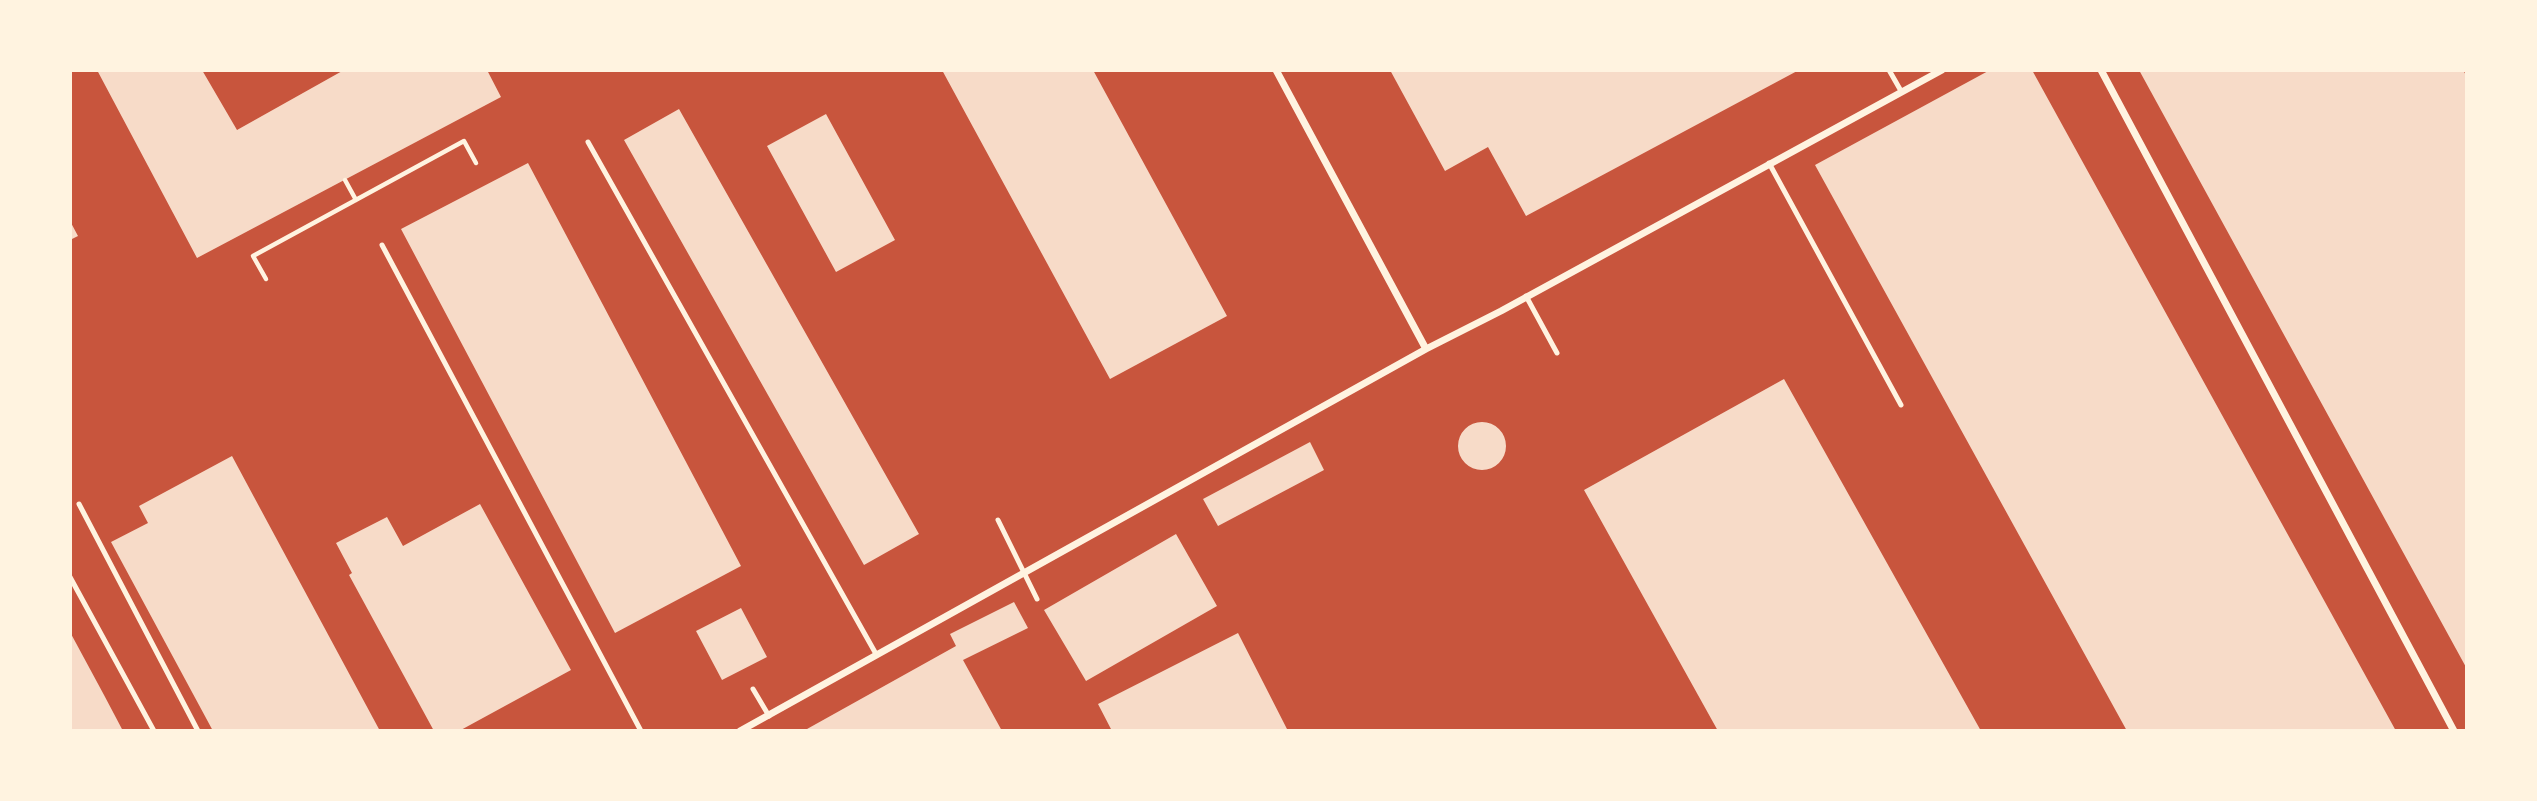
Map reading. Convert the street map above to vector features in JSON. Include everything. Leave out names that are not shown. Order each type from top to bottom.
[{"type":"street","points":[[1276,70],[1426,349]]},
{"type":"street","points":[[742,731],[1426,349],[1942,70]]},
{"type":"street","points":[[2101,70],[2454,731]]},
{"type":"lane","points":[[1889,70],[1901,91]]},
{"type":"lane","points":[[588,142],[876,654]]},
{"type":"lane","points":[[1769,163],[1901,405]]},
{"type":"lane","points":[[382,244],[641,731]]},
{"type":"lane","points":[[1526,296],[1557,354]]},
{"type":"lane","points":[[79,504],[198,731]]},
{"type":"lane","points":[[998,520],[1037,598]]},
{"type":"lane","points":[[70,577],[154,731]]},
{"type":"lane","points":[[753,689],[769,716]]},
{"type":"path","points":[[266,279],[253,256],[464,141],[476,163]]},
{"type":"path","points":[[345,180],[356,200]]},
{"type":"building","points":[[97,70],[202,70],[237,130],[344,70],[487,70],[501,97],[197,258]]},
{"type":"building","points":[[942,70],[1093,70],[1227,316],[1110,379]]},
{"type":"building","points":[[1390,70],[1799,70],[1526,216],[1488,147],[1445,171]]},
{"type":"building","points":[[1990,70],[2032,70],[2396,731],[2127,731],[1815,165]]},
{"type":"building","points":[[2139,70],[2463,70],[2467,77],[2467,669]]},
{"type":"building","points":[[679,109],[919,534],[864,565],[624,140]]},
{"type":"building","points":[[826,114],[895,240],[836,272],[767,146]]},
{"type":"building","points":[[528,163],[741,566],[615,633],[401,229]]},
{"type":"building","points":[[70,221],[78,236],[70,240]]},
{"type":"building","points":[[1784,379],[1981,731],[1718,731],[1584,490]]},
{"type":"building","points":[[1482,422],[1499,429],[1506,446],[1499,463],[1482,470],[1465,463],[1458,446],[1465,429]]},
{"type":"building","points":[[1310,442],[1324,470],[1218,526],[1203,499]]},
{"type":"building","points":[[232,456],[380,731],[213,731],[111,542],[148,523],[139,506]]},
{"type":"building","points":[[480,504],[571,670],[459,731],[434,731],[349,575],[352,573],[336,543],[387,517],[403,546]]},
{"type":"building","points":[[1176,534],[1217,606],[1086,681],[1044,610]]},
{"type":"building","points":[[1014,602],[1028,628],[963,660],[1002,731],[808,731],[807,729],[956,646],[950,634]]},
{"type":"building","points":[[741,608],[767,657],[722,680],[696,631]]},
{"type":"building","points":[[70,632],[104,695],[123,731],[70,731]]},
{"type":"building","points":[[1238,633],[1288,731],[1112,731],[1098,704]]}]
